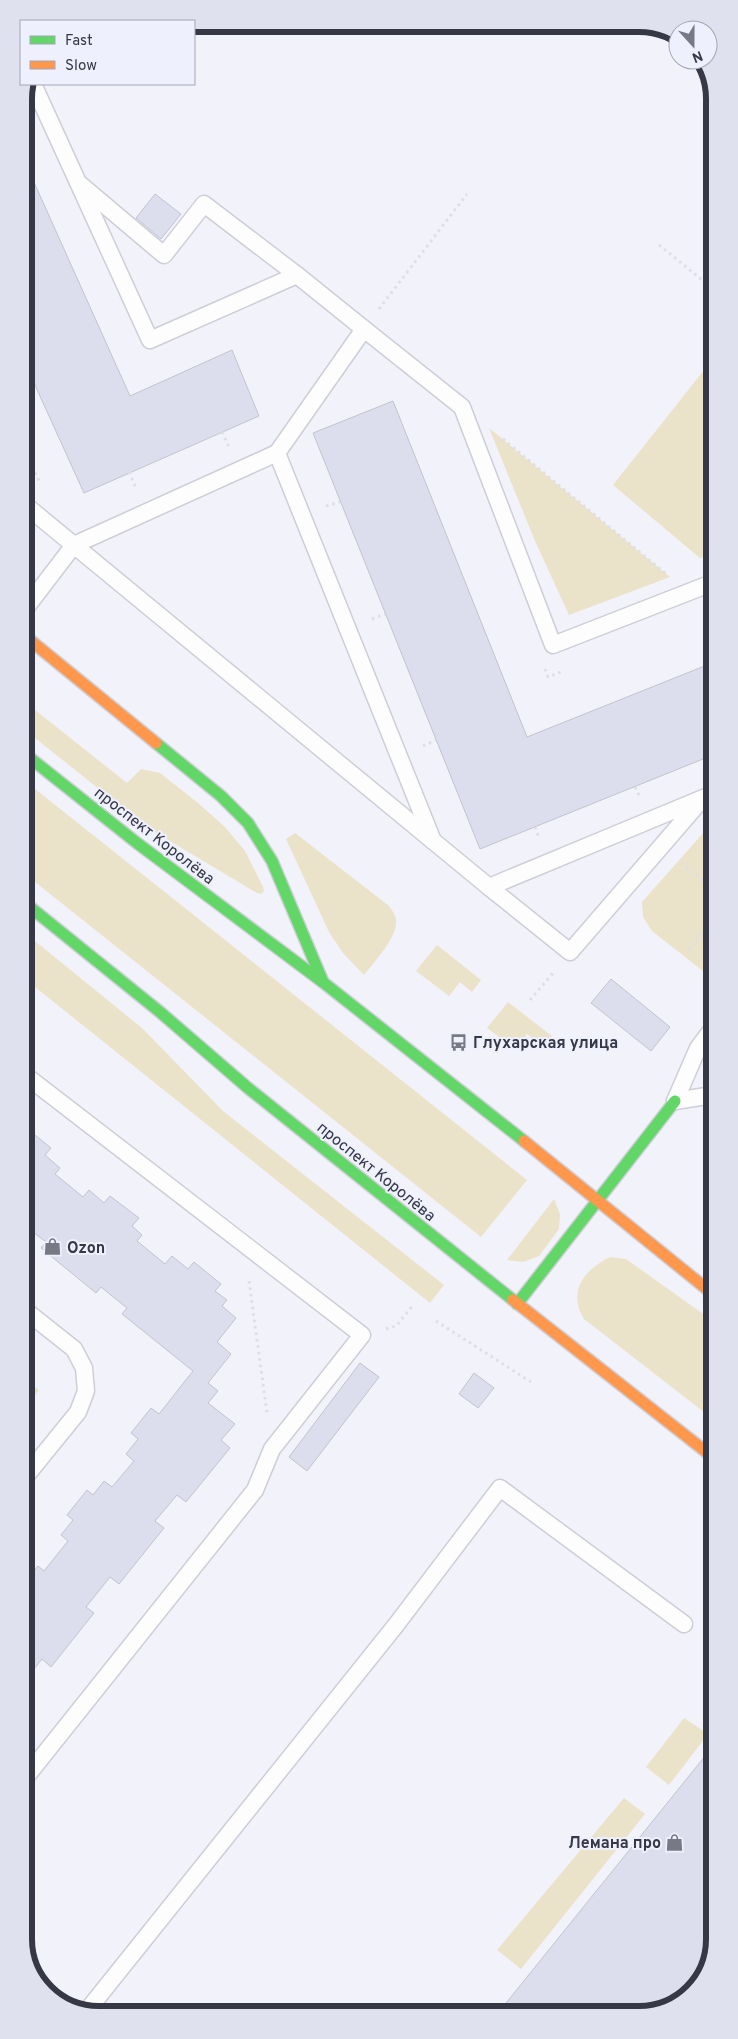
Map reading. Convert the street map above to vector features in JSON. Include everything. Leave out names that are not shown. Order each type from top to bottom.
[{"type":"street","points":[[33,642],[221,796],[248,823],[272,860],[324,983]]},
{"type":"street","name":"проспект Королёва","points":[[33,760],[137,843],[324,983],[597,1199],[706,1288]]},
{"type":"street","name":"проспект Королёва","points":[[33,908],[160,1012],[248,1088],[517,1304],[706,1452]]},
{"type":"street","points":[[517,1304],[675,1101]]},
{"type":"lane","points":[[34,87],[150,340],[297,275]]},
{"type":"lane","points":[[78,182],[164,255],[204,204],[297,275],[462,407],[553,645],[706,585]]},
{"type":"lane","points":[[33,599],[74,545],[277,453],[364,329]]},
{"type":"lane","points":[[277,453],[434,843]]},
{"type":"lane","points":[[33,511],[434,843],[570,952],[706,798]]},
{"type":"lane","points":[[489,887],[706,797]]},
{"type":"lane","points":[[675,1101],[698,1048],[706,1037]]},
{"type":"lane","points":[[32,1081],[362,1335],[272,1449],[255,1490],[32,1769]]},
{"type":"lane","points":[[675,1101],[706,1096]]},
{"type":"lane","points":[[32,1316],[74,1349],[84,1368],[86,1391],[78,1412],[32,1468]]},
{"type":"lane","points":[[91,2006],[396,1624],[479,1518],[500,1488],[684,1624]]},
{"type":"path","points":[[364,329],[467,194]]},
{"type":"path","points":[[659,245],[706,283]]},
{"type":"path","points":[[496,434],[690,592]]},
{"type":"path","points":[[33,469],[40,485]]},
{"type":"path","points":[[661,847],[706,882]]},
{"type":"path","points":[[688,950],[706,928]]},
{"type":"path","points":[[530,1000],[570,952]]},
{"type":"path","points":[[244,1243],[272,1449]]},
{"type":"path","points":[[396,1326],[414,1304]]},
{"type":"path","points":[[436,1321],[531,1382]]},
{"type":"shaded area","points":[[706,368],[706,556],[700,558],[613,485]]},
{"type":"shaded area","points":[[489,428],[670,577],[569,615],[535,541]]},
{"type":"shaded area","points":[[33,708],[127,783],[141,769],[160,773],[198,803],[225,827],[245,851],[264,891],[261,894],[257,893],[148,828],[33,736]]},
{"type":"shaded area","points":[[33,787],[527,1180],[481,1237],[33,880]]},
{"type":"shaded area","points":[[706,830],[706,967],[703,971],[652,931],[643,917],[642,902]]},
{"type":"shaded area","points":[[295,833],[389,906],[395,915],[395,931],[391,939],[364,975],[343,953],[329,932],[286,839]]},
{"type":"shaded area","points":[[33,939],[142,1028],[223,1111],[444,1285],[430,1303],[33,985]]},
{"type":"shaded area","points":[[437,945],[481,980],[472,992],[460,982],[449,996],[416,971]]},
{"type":"shaded area","points":[[508,1002],[552,1036],[543,1047],[527,1034],[515,1049],[487,1028]]},
{"type":"shaded area","points":[[554,1199],[560,1214],[559,1229],[539,1256],[523,1262],[507,1260]]},
{"type":"shaded area","points":[[610,1257],[626,1259],[706,1316],[706,1414],[584,1319],[579,1309],[578,1291],[586,1275]]},
{"type":"shaded area","points":[[32,1385],[39,1390],[32,1399]]},
{"type":"shaded area","points":[[684,1718],[706,1733],[706,1737],[669,1785],[646,1767]]},
{"type":"shaded area","points":[[624,1798],[645,1814],[521,1969],[497,1950]]},
{"type":"building","points":[[33,180],[130,396],[232,350],[259,416],[84,493],[33,380]]},
{"type":"building","points":[[155,194],[181,214],[161,239],[136,218]]},
{"type":"building","points":[[393,401],[527,737],[706,665],[706,758],[480,849],[313,433]]},
{"type":"building","points":[[611,979],[670,1027],[651,1051],[591,1003]]},
{"type":"building","points":[[32,1133],[51,1148],[45,1155],[60,1168],[55,1174],[83,1197],[89,1190],[104,1203],[110,1196],[139,1218],[132,1226],[142,1235],[137,1241],[165,1264],[172,1256],[188,1269],[194,1262],[221,1284],[215,1291],[227,1300],[222,1306],[236,1318],[217,1342],[231,1354],[208,1383],[218,1391],[208,1403],[235,1424],[221,1440],[230,1448],[186,1502],[177,1495],[155,1521],[164,1528],[119,1584],[110,1577],[86,1607],[94,1613],[51,1667],[42,1659],[32,1671],[32,1573],[38,1566],[44,1571],[68,1541],[61,1535],[73,1520],[67,1515],[87,1490],[93,1495],[104,1481],[112,1487],[134,1461],[126,1454],[138,1439],[131,1433],[151,1408],[159,1414],[193,1371],[122,1314],[127,1308],[101,1287],[96,1293],[41,1248],[46,1242],[32,1232]]},
{"type":"building","points":[[360,1363],[379,1377],[307,1471],[289,1457]]},
{"type":"building","points":[[474,1373],[494,1388],[478,1408],[459,1394]]},
{"type":"building","name":"Лемана про","points":[[706,1755],[706,1939],[702,1961],[692,1980],[676,1995],[647,2006],[504,2006]]},
{"type":"traffic: fast","points":[[156,743],[221,796],[248,823],[272,861],[323,982]]},
{"type":"traffic: fast","points":[[33,760],[137,843],[324,983],[524,1141]]},
{"type":"traffic: fast","points":[[33,909],[160,1012],[248,1088],[513,1300]]},
{"type":"traffic: fast","points":[[517,1304],[675,1101]]},
{"type":"traffic: slow","points":[[33,642],[156,743]]},
{"type":"traffic: slow","points":[[524,1141],[706,1288]]},
{"type":"traffic: slow","points":[[513,1300],[706,1452]]},
{"type":"place","name":"Глухарская улица","points":[[459,1042]]},
{"type":"place","name":"Ozon","points":[[53,1247]]},
{"type":"place","name":"Лемана про","points":[[675,1842]]}]
